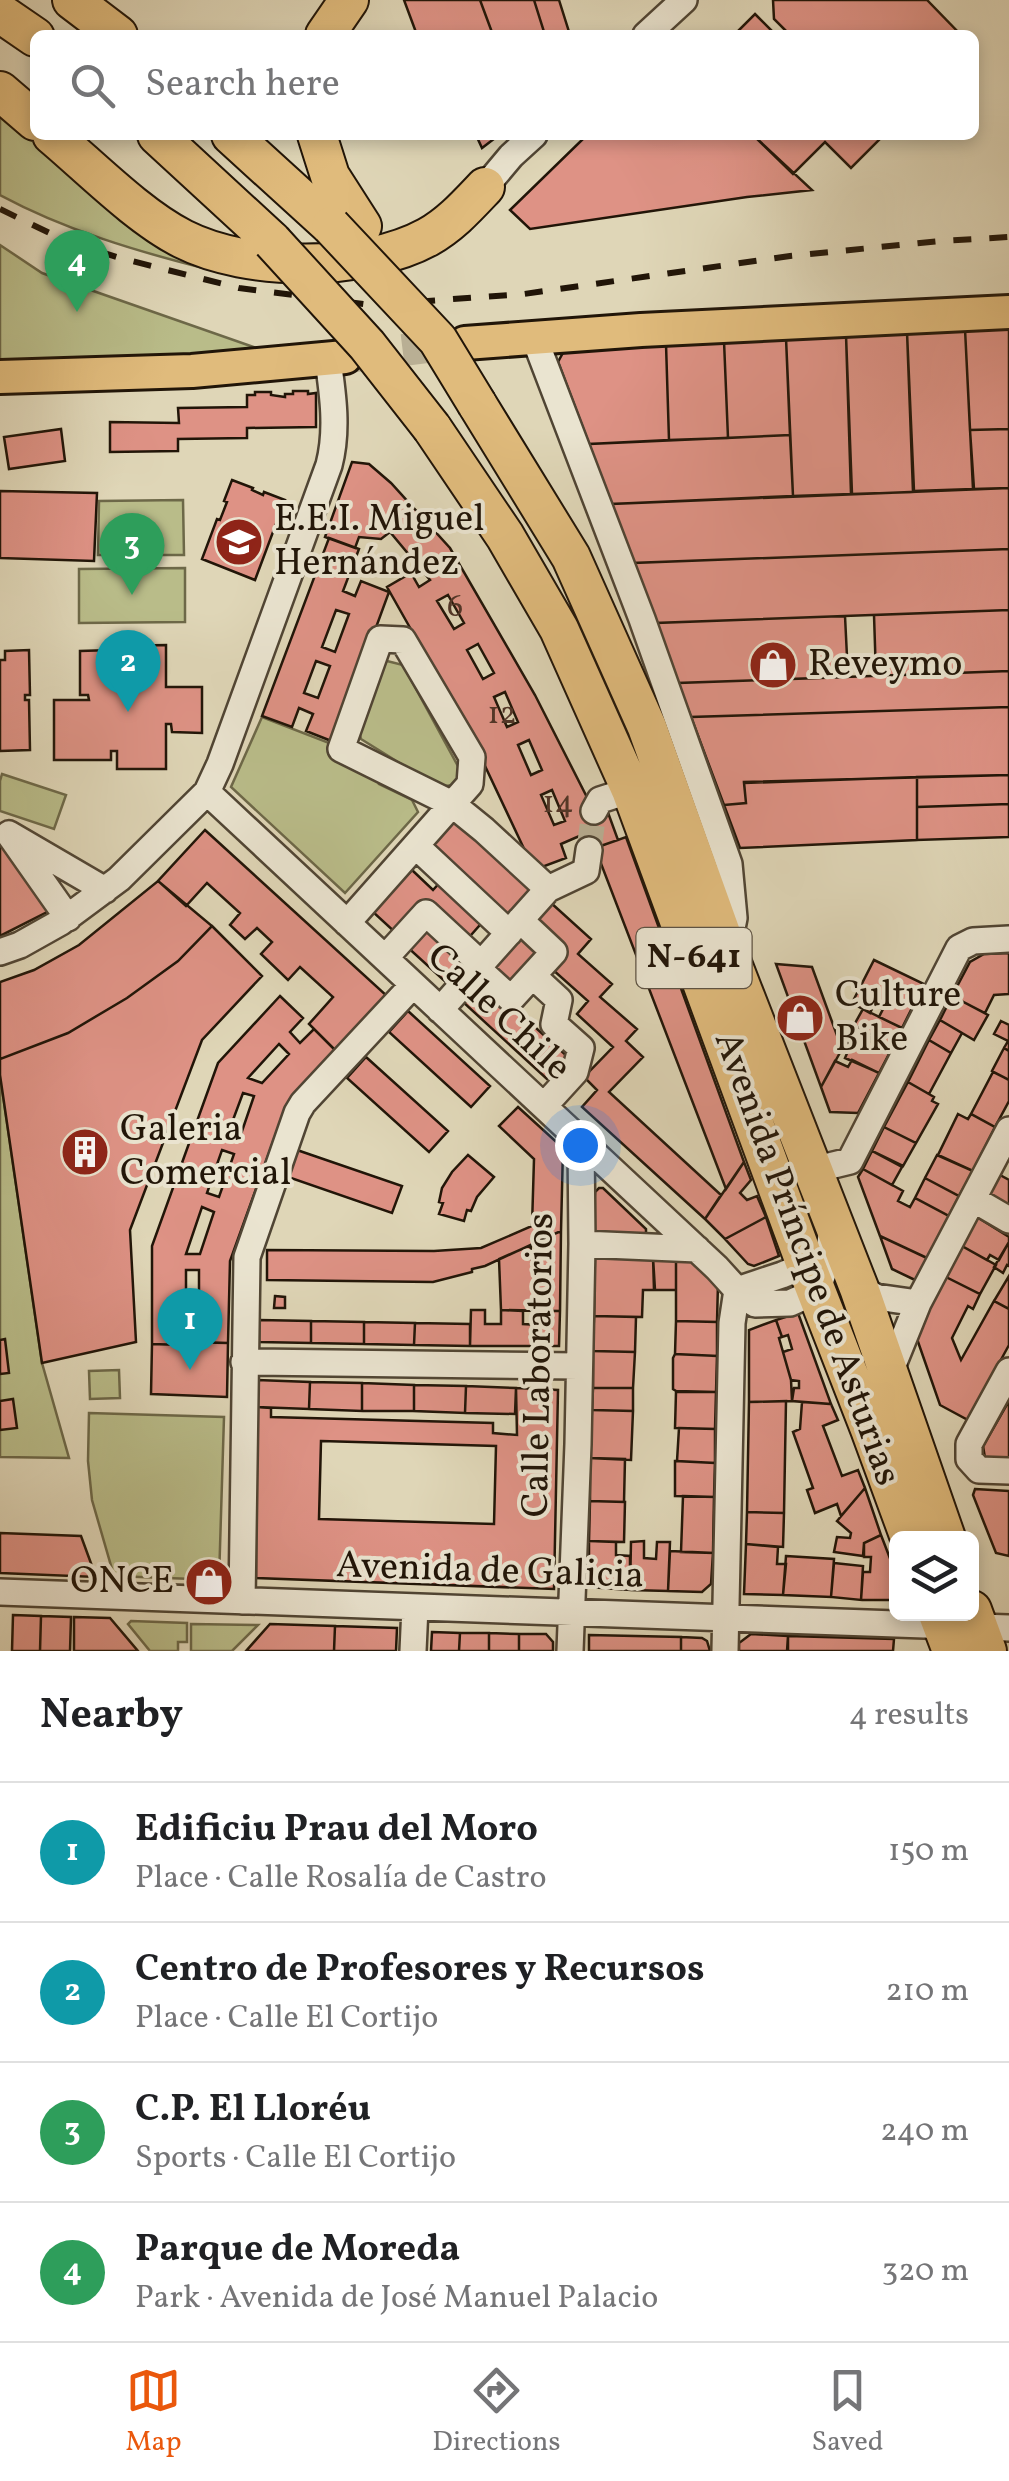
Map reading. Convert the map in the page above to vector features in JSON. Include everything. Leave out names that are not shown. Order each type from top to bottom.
[{"type":"highway","points":[[328,30],[349,0]]},
{"type":"highway","points":[[83,11],[111,30]]},
{"type":"highway","points":[[0,14],[30,34]]},
{"type":"highway","points":[[0,92],[30,117]]},
{"type":"highway","points":[[58,140],[151,219],[184,240],[255,260],[350,262],[404,248],[456,218],[484,187]]},
{"type":"highway","name":"Avenida Príncipe de Asturias","points":[[162,140],[272,241],[367,345],[432,428],[505,536],[560,629],[631,790],[907,1531]]},
{"type":"highway","name":"Avenida Príncipe de Asturias","points":[[237,140],[346,226],[451,342],[477,404],[570,557],[654,743],[728,953],[859,1288],[944,1531]]},
{"type":"highway","points":[[319,140],[346,226]]},
{"type":"main road","points":[[451,342],[1009,312]]},
{"type":"main road","points":[[0,395],[192,371],[337,359]]},
{"type":"main road","points":[[0,377],[192,371]]},
{"type":"street","points":[[651,30],[684,0]]},
{"type":"street","points":[[484,187],[529,140]]},
{"type":"street","points":[[534,337],[642,619],[728,864],[734,918],[728,953]]},
{"type":"street","points":[[0,952],[68,918],[146,854],[207,792],[329,465],[334,445],[337,359]]},
{"type":"street","points":[[347,923],[416,846],[452,804],[470,784],[472,757],[403,640],[380,639],[341,749],[452,804],[548,889]]},
{"type":"street","points":[[594,812],[600,800],[631,790]]},
{"type":"street","name":"Calle Chile","points":[[207,792],[737,1290]]},
{"type":"street","points":[[5,835],[104,890]]},
{"type":"street","points":[[5,835],[68,918]]},
{"type":"street","points":[[385,958],[426,913],[511,999],[554,952],[514,927],[416,846]]},
{"type":"street","points":[[440,1010],[548,889],[587,860]]},
{"type":"street","points":[[812,1170],[850,1161],[959,948],[972,941],[1009,939]]},
{"type":"street","points":[[533,976],[559,1000],[554,1024],[580,1048],[575,1072],[544,1106]]},
{"type":"street","points":[[242,1601],[248,1249],[303,1102],[413,984]]},
{"type":"street","points":[[870,1429],[918,1302],[1009,1130]]},
{"type":"street","name":"Calle Laboratorios","points":[[570,1651],[582,1244],[581,1141]]},
{"type":"street","points":[[973,1199],[1009,1220]]},
{"type":"street","points":[[726,1650],[732,1323],[737,1290],[782,1276],[811,1278],[828,1259],[833,1222]]},
{"type":"street","points":[[582,1244],[696,1249]]},
{"type":"street","points":[[859,1288],[876,1297],[918,1302]]},
{"type":"street","points":[[244,1362],[578,1366]]},
{"type":"street","points":[[1009,1370],[969,1444],[969,1459],[979,1470],[1009,1472]]},
{"type":"street","name":"Avenida de Galicia","points":[[0,1592],[726,1618],[967,1632]]},
{"type":"street","points":[[414,1651],[415,1607]]},
{"type":"green space","points":[[0,110],[30,140],[35,140],[150,239],[207,269],[101,238],[0,195]]},
{"type":"green space","points":[[0,245],[42,273],[268,352],[0,365]]},
{"type":"green space","points":[[183,500],[184,555],[98,555],[99,501]]},
{"type":"green space","points":[[185,568],[185,622],[79,623],[79,569]]},
{"type":"green space","points":[[383,660],[403,665],[459,768],[453,785],[438,787],[361,739],[358,728]]},
{"type":"green space","points":[[262,717],[337,746],[381,775],[379,784],[412,800],[418,812],[345,893],[231,787]]},
{"type":"green space","points":[[2,774],[66,795],[54,829],[0,811]]},
{"type":"green space","points":[[0,1075],[42,1363],[69,1458],[0,1457]]},
{"type":"green space","points":[[119,1370],[120,1398],[90,1399],[89,1371]]},
{"type":"green space","points":[[89,1413],[224,1417],[219,1580],[114,1576],[92,1500]]},
{"type":"green space","points":[[187,1623],[187,1642],[178,1642],[178,1651],[150,1651],[128,1624]]},
{"type":"green space","points":[[191,1624],[258,1625],[232,1651],[191,1651]]},
{"type":"building","points":[[404,0],[480,0],[491,30],[415,30]]},
{"type":"building","points":[[480,0],[534,0],[543,30],[491,30]]},
{"type":"building","points":[[534,0],[559,0],[568,30],[543,30]]},
{"type":"building","points":[[773,0],[927,0],[956,30],[785,30],[774,19]]},
{"type":"building","points":[[755,14],[771,30],[739,30]]},
{"type":"building","points":[[582,140],[758,140],[812,190],[530,229],[510,210]]},
{"type":"building","points":[[758,140],[879,140],[851,168],[825,142],[793,174]]},
{"type":"building","points":[[1009,327],[1009,429],[970,430],[965,329]]},
{"type":"building","points":[[965,329],[973,489],[914,491],[907,332]]},
{"type":"building","points":[[907,332],[913,492],[852,494],[846,335]]},
{"type":"building","points":[[846,335],[851,494],[793,496],[786,338]]},
{"type":"building","points":[[786,338],[790,435],[728,438],[724,341]]},
{"type":"building","points":[[724,341],[728,438],[669,440],[666,344]]},
{"type":"building","points":[[666,344],[669,440],[589,444],[558,362],[565,349]]},
{"type":"building","points":[[293,391],[316,393],[316,427],[247,428],[247,438],[178,439],[178,451],[110,452],[110,422],[179,423],[178,408],[247,407],[247,395],[255,392],[285,397]]},
{"type":"building","points":[[61,429],[65,461],[9,469],[4,437]]},
{"type":"building","points":[[1009,429],[1009,488],[974,489],[970,430]]},
{"type":"building","points":[[790,435],[793,496],[611,504],[589,444]]},
{"type":"building","points":[[352,462],[369,464],[450,548],[535,695],[594,811],[606,807],[618,840],[589,850],[584,834],[561,844],[566,858],[534,870],[469,732],[387,587],[411,573],[419,587],[430,580],[390,532],[381,539],[359,537],[355,548],[325,537]],"holes":[[[448,595],[464,623],[454,629],[437,601]],[[478,644],[494,673],[483,679],[467,650]],[[505,692],[518,722],[507,727],[494,697]],[[529,740],[542,770],[531,775],[518,745]],[[552,790],[565,821],[554,825],[541,795]]]},
{"type":"building","name":"E.E.I. Miguel Hernández","points":[[232,480],[263,495],[264,492],[285,500],[255,580],[202,559],[227,502],[224,501]]},
{"type":"building","points":[[1009,488],[1009,549],[633,563],[611,504]]},
{"type":"building","points":[[0,491],[97,493],[94,561],[0,558]]},
{"type":"building","points":[[329,538],[359,549],[343,591],[355,596],[361,581],[389,592],[334,742],[306,731],[313,714],[299,708],[292,727],[262,716]],"holes":[[[336,610],[349,614],[335,652],[322,647]],[[316,661],[330,666],[318,698],[304,693]]]},
{"type":"building","points":[[1009,549],[1009,610],[656,623],[633,563]]},
{"type":"building","points":[[1009,610],[1009,671],[876,676],[874,615]]},
{"type":"building","points":[[845,616],[848,677],[678,683],[656,623]]},
{"type":"building","points":[[166,645],[166,687],[202,687],[202,733],[172,732],[171,724],[166,724],[166,769],[117,769],[117,751],[111,751],[111,760],[54,760],[54,700],[89,700],[88,695],[80,695],[80,651],[112,650],[112,670],[117,669],[116,646]]},
{"type":"building","points":[[29,650],[30,695],[25,695],[25,700],[29,700],[30,750],[0,751],[0,660],[5,660],[5,651]]},
{"type":"building","points":[[1009,671],[1009,707],[691,717],[678,683]]},
{"type":"building","points":[[1009,707],[1009,775],[744,782],[746,803],[724,805],[691,717]]},
{"type":"building","points":[[1009,775],[1009,804],[917,807],[917,777]]},
{"type":"building","points":[[917,777],[917,840],[740,848],[724,805],[746,803],[744,783]]},
{"type":"building","points":[[1009,804],[1009,837],[917,840],[917,807]]},
{"type":"building","points":[[451,817],[533,892],[509,918],[428,842]]},
{"type":"building","points":[[205,830],[387,996],[336,1051],[309,1024],[333,997],[300,967],[288,980],[261,954],[272,942],[257,928],[245,939],[230,925],[240,913],[207,883],[186,906],[158,881]]},
{"type":"building","points":[[626,837],[744,1162],[726,1189],[595,848]]},
{"type":"building","points":[[0,841],[51,910],[0,936]]},
{"type":"building","points":[[412,870],[433,890],[443,879],[486,918],[464,943],[424,906],[398,935],[373,912]]},
{"type":"building","points":[[158,881],[212,926],[178,961],[127,998],[68,1033],[0,1059],[0,982],[34,970],[79,945]]},
{"type":"building","points":[[550,902],[591,939],[578,954],[612,984],[600,997],[637,1029],[626,1041],[643,1057],[609,1092],[721,1195],[705,1219],[582,1107],[597,1090],[584,1077],[613,1047],[577,1014],[588,1001],[552,969],[531,924]]},
{"type":"building","points":[[427,921],[471,962],[449,985],[405,945]]},
{"type":"building","name":"Galeria Comercial","points":[[212,926],[262,976],[202,1040],[130,1230],[136,1342],[42,1363],[0,1059],[68,1033],[127,998],[178,961]]},
{"type":"building","points":[[525,930],[546,949],[509,990],[488,971]]},
{"type":"building","points":[[1009,953],[1009,994],[994,995],[985,1013],[952,996],[970,962],[984,954]]},
{"type":"building","points":[[874,960],[924,984],[902,1028],[879,1017],[883,1009],[874,1005],[870,1013],[852,1003]]},
{"type":"building","points":[[776,964],[812,967],[842,1049],[821,1087]]},
{"type":"building","points":[[483,980],[568,1057],[547,1079],[463,1002]]},
{"type":"building","points":[[280,996],[303,1018],[290,1032],[300,1043],[314,1029],[336,1051],[286,1106],[230,1261],[228,1343],[197,1342],[199,1311],[184,1311],[183,1345],[152,1344],[152,1246],[218,1063]],"holes":[[[279,1044],[289,1054],[262,1083],[248,1078]],[[243,1093],[254,1096],[239,1140],[227,1136]],[[222,1150],[234,1154],[219,1197],[207,1193]],[[202,1207],[214,1212],[200,1254],[186,1254]],[[186,1270],[199,1270],[199,1296],[186,1296]]]},
{"type":"building","points":[[952,996],[988,1015],[974,1040],[940,1020]]},
{"type":"building","points":[[863,1009],[902,1028],[890,1052],[869,1041],[872,1035],[854,1025]]},
{"type":"building","points":[[408,1011],[490,1086],[471,1107],[389,1032]]},
{"type":"building","points":[[940,1020],[962,1033],[951,1053],[929,1040]]},
{"type":"building","points":[[1001,1021],[1009,1025],[1009,1051],[1004,1048],[1008,1041],[994,1034]]},
{"type":"building","points":[[855,1040],[869,1041],[890,1052],[879,1073],[845,1058],[849,1041],[853,1044]]},
{"type":"building","points":[[929,1040],[951,1053],[929,1094],[908,1082]]},
{"type":"building","points":[[1004,1048],[1009,1051],[1009,1080],[992,1071]]},
{"type":"building","points":[[366,1057],[448,1131],[429,1152],[347,1078]]},
{"type":"building","points":[[852,1060],[879,1073],[858,1113],[830,1112],[821,1087],[835,1061],[848,1067]]},
{"type":"building","points":[[993,1072],[1009,1080],[1009,1101],[995,1127],[971,1114]]},
{"type":"building","points":[[908,1082],[934,1097],[932,1101],[938,1104],[916,1143],[884,1127]]},
{"type":"building","points":[[518,1107],[563,1148],[561,1231],[472,1272],[433,1282],[267,1280],[267,1250],[481,1248],[532,1226],[534,1159],[499,1126]]},
{"type":"building","points":[[958,1114],[968,1119],[971,1114],[995,1127],[973,1171],[938,1155]]},
{"type":"building","points":[[884,1127],[916,1143],[903,1166],[872,1151]]},
{"type":"building","points":[[297,1150],[402,1186],[392,1213],[288,1177]]},
{"type":"building","points":[[872,1151],[902,1167],[892,1185],[863,1169]]},
{"type":"building","points":[[468,1155],[494,1177],[471,1211],[467,1210],[464,1221],[439,1214],[443,1203],[439,1202],[442,1188]]},
{"type":"building","points":[[937,1155],[973,1171],[959,1196],[925,1178]]},
{"type":"building","points":[[744,1162],[751,1180],[740,1193],[747,1200],[757,1196],[766,1217],[725,1239],[705,1219]]},
{"type":"building","points":[[863,1169],[903,1191],[898,1201],[910,1207],[915,1198],[949,1216],[927,1258],[880,1236],[858,1177]]},
{"type":"building","points":[[1000,1175],[1009,1180],[1009,1208],[988,1196]]},
{"type":"building","points":[[925,1178],[959,1196],[949,1216],[915,1198]]},
{"type":"building","points":[[599,1188],[646,1229],[642,1237],[595,1233],[595,1192]]},
{"type":"building","points":[[766,1217],[779,1256],[754,1266],[725,1239]]},
{"type":"building","points":[[977,1217],[1009,1237],[999,1260],[990,1255],[987,1260],[962,1246]]},
{"type":"building","points":[[561,1231],[560,1311],[501,1310],[499,1259],[531,1245],[530,1259],[537,1260],[538,1241]]},
{"type":"building","points":[[880,1236],[927,1258],[915,1280],[892,1269]]},
{"type":"building","points":[[1009,1242],[1009,1266],[1003,1273],[994,1267]]},
{"type":"building","points":[[962,1246],[996,1265],[980,1294],[946,1277]]},
{"type":"building","points":[[595,1253],[653,1257],[654,1290],[643,1290],[642,1317],[594,1316]]},
{"type":"building","points":[[653,1257],[676,1258],[676,1290],[655,1290]]},
{"type":"building","points":[[689,1257],[718,1283],[717,1322],[676,1321],[676,1258]]},
{"type":"building","points":[[1009,1276],[1009,1309],[994,1301]]},
{"type":"building","points":[[946,1277],[980,1294],[973,1309],[968,1306],[952,1338],[961,1360],[994,1301],[1009,1309],[1009,1345],[968,1420],[940,1405],[916,1336]]},
{"type":"building","points":[[275,1296],[285,1297],[285,1308],[274,1308]]},
{"type":"building","points":[[471,1310],[485,1310],[485,1324],[501,1324],[501,1310],[523,1311],[523,1324],[539,1325],[539,1311],[560,1311],[559,1346],[470,1346]]},
{"type":"building","points":[[798,1313],[831,1404],[792,1401],[799,1381],[791,1380],[783,1352],[792,1349],[788,1335],[782,1337],[776,1320]]},
{"type":"building","points":[[594,1316],[636,1317],[635,1352],[593,1351]]},
{"type":"building","points":[[259,1320],[311,1321],[311,1343],[259,1342]]},
{"type":"building","points":[[776,1320],[791,1380],[792,1401],[749,1402],[749,1330]]},
{"type":"building","points":[[311,1321],[364,1322],[364,1344],[311,1343]]},
{"type":"building","points":[[676,1321],[717,1322],[717,1356],[675,1354]]},
{"type":"building","points":[[364,1322],[415,1323],[414,1345],[364,1344]]},
{"type":"building","points":[[415,1323],[470,1324],[470,1346],[414,1345]]},
{"type":"building","points":[[5,1339],[9,1373],[0,1374],[0,1340]]},
{"type":"building","points":[[228,1343],[227,1397],[151,1394],[152,1344]]},
{"type":"building","points":[[593,1351],[635,1352],[633,1388],[593,1388]]},
{"type":"building","points":[[675,1354],[717,1356],[716,1392],[673,1389]]},
{"type":"building","points":[[257,1380],[310,1382],[309,1409],[256,1407]]},
{"type":"building","points":[[310,1382],[362,1383],[362,1411],[309,1409]]},
{"type":"building","points":[[362,1383],[414,1385],[414,1411],[362,1411]]},
{"type":"building","points":[[414,1385],[466,1386],[465,1413],[414,1411]]},
{"type":"building","points":[[466,1386],[516,1388],[515,1414],[465,1413]]},
{"type":"building","points":[[516,1388],[558,1390],[554,1589],[256,1578],[256,1407],[271,1408],[271,1417],[493,1423],[493,1433],[517,1435]],"holes":[[[321,1441],[496,1446],[494,1524],[319,1519]]]},
{"type":"building","points":[[593,1388],[633,1388],[633,1411],[592,1410]]},
{"type":"building","points":[[676,1392],[716,1392],[715,1429],[675,1428]]},
{"type":"building","points":[[13,1399],[17,1428],[0,1430],[0,1401]]},
{"type":"building","points":[[786,1401],[784,1513],[747,1512],[749,1402]]},
{"type":"building","points":[[1009,1401],[1009,1458],[985,1458],[983,1446]]},
{"type":"building","points":[[802,1402],[831,1404],[838,1420],[823,1426],[842,1476],[858,1470],[865,1488],[841,1516],[837,1504],[815,1513],[807,1490],[813,1488],[793,1432],[800,1429]]},
{"type":"building","points":[[592,1410],[633,1411],[631,1460],[590,1458]]},
{"type":"building","points":[[679,1428],[715,1429],[715,1463],[677,1461]]},
{"type":"building","points":[[590,1458],[625,1459],[624,1502],[590,1501]]},
{"type":"building","points":[[675,1461],[715,1463],[714,1497],[675,1496]]},
{"type":"building","points":[[865,1488],[881,1535],[864,1543],[863,1556],[834,1552],[837,1537],[850,1538],[851,1533],[837,1521]]},
{"type":"building","points":[[975,1489],[1009,1491],[1009,1556],[996,1553],[973,1495]]},
{"type":"building","points":[[683,1496],[714,1497],[713,1553],[681,1552]]},
{"type":"building","points":[[590,1501],[625,1502],[624,1542],[589,1541]]},
{"type":"building","points":[[747,1512],[784,1513],[783,1547],[746,1544]]},
{"type":"building","points":[[0,1533],[81,1536],[96,1577],[0,1573]]},
{"type":"building","points":[[881,1535],[889,1556],[889,1600],[861,1600],[863,1572],[870,1572],[871,1557],[864,1557],[864,1543]]},
{"type":"building","points":[[589,1541],[616,1542],[616,1555],[630,1556],[630,1590],[589,1587]]},
{"type":"building","points":[[644,1541],[644,1558],[656,1559],[657,1542],[670,1542],[668,1591],[630,1590],[631,1542]]},
{"type":"building","points":[[746,1544],[778,1547],[777,1564],[786,1564],[783,1595],[744,1594]]},
{"type":"building","points":[[670,1551],[713,1553],[711,1584],[702,1592],[668,1591]]},
{"type":"building","points":[[786,1556],[834,1559],[831,1597],[783,1595]]},
{"type":"building","points":[[834,1563],[863,1566],[861,1600],[831,1597]]},
{"type":"building","points":[[13,1615],[41,1616],[40,1651],[12,1651]]},
{"type":"building","points":[[41,1616],[71,1617],[70,1651],[40,1651]]},
{"type":"building","points":[[74,1617],[110,1618],[138,1651],[74,1651]]},
{"type":"building","points":[[270,1624],[335,1626],[334,1651],[246,1651]]},
{"type":"building","points":[[335,1626],[397,1628],[396,1651],[334,1651]]},
{"type":"building","points":[[432,1632],[460,1633],[459,1651],[431,1651]]},
{"type":"building","points":[[460,1633],[489,1633],[489,1651],[459,1651]]},
{"type":"building","points":[[489,1633],[519,1634],[519,1651],[489,1651]]},
{"type":"building","points":[[519,1634],[546,1634],[553,1642],[553,1651],[519,1651]]},
{"type":"building","points":[[751,1634],[788,1636],[787,1651],[739,1651],[739,1643]]},
{"type":"building","points":[[589,1635],[681,1637],[681,1651],[589,1651]]},
{"type":"building","points":[[788,1636],[894,1639],[893,1651],[788,1651]]},
{"type":"building","points":[[681,1637],[702,1638],[710,1651],[681,1651]]},
{"type":"tunnel","points":[[355,356],[460,343]]},
{"type":"tunnel","points":[[589,850],[594,811]]},
{"type":"railway","points":[[0,209],[66,241],[120,258],[239,288],[371,305],[524,294],[790,256],[1009,237]]},
{"type":"place","name":"Parque de Moreda","points":[[77,312]]},
{"type":"place","name":"E.E.I. Miguel Hernández","points":[[239,542]]},
{"type":"place","name":"C.P. El Lloréu","points":[[132,595]]},
{"type":"place","name":"Reveymo","points":[[773,665]]},
{"type":"place","name":"Centro de Profesores y Recursos","points":[[128,712]]},
{"type":"place","name":"Culture Bike","points":[[800,1018]]},
{"type":"place","name":"Galeria Comercial","points":[[85,1152]]},
{"type":"place","name":"Edificiu Prau del Moro","points":[[190,1370]]},
{"type":"place","name":"ONCE","points":[[209,1582]]}]
